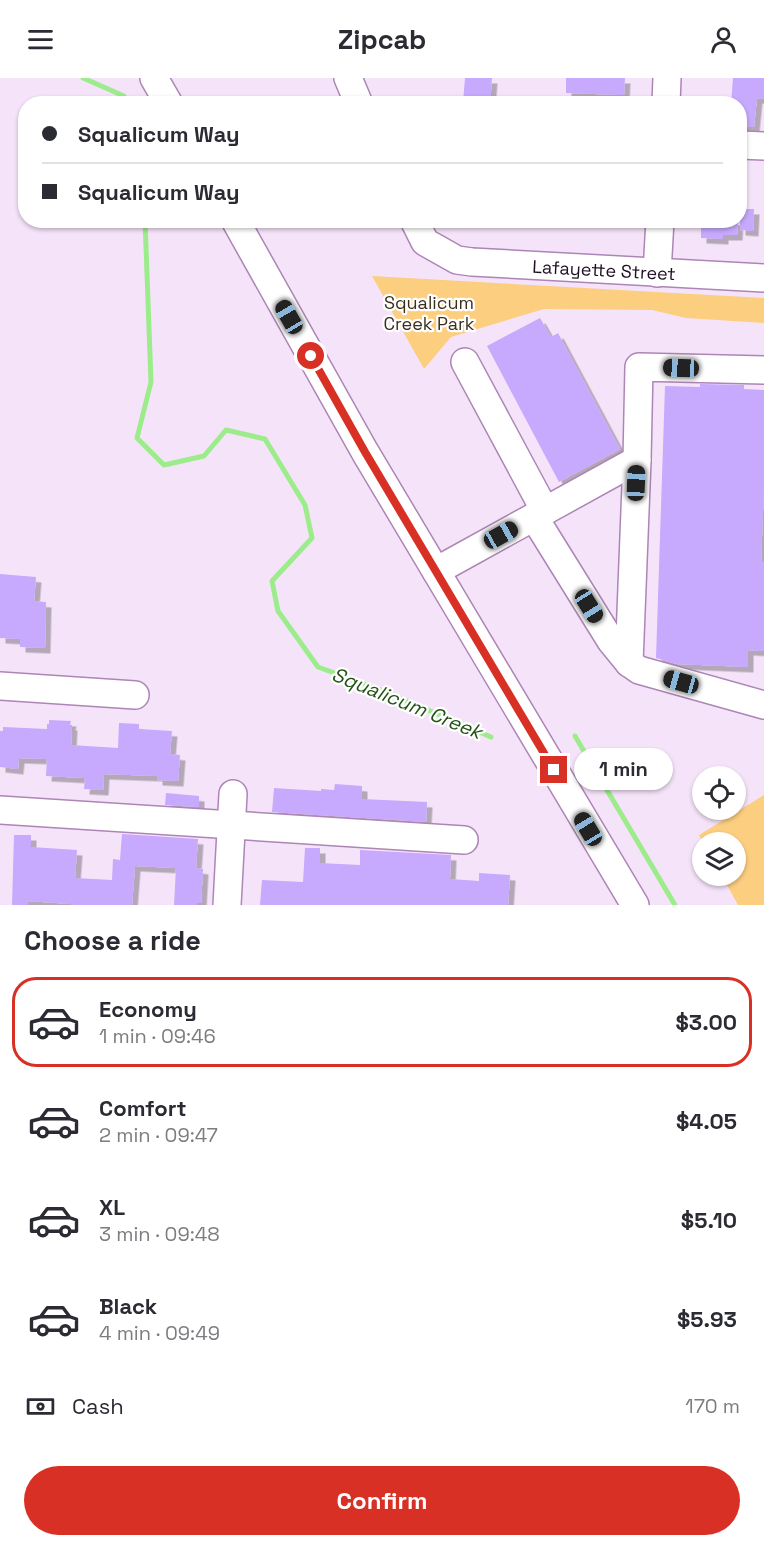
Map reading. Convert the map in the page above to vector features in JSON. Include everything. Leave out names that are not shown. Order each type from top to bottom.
[{"type":"street","points":[[154,78],[164,96]]},
{"type":"street","points":[[348,78],[356,96]]},
{"type":"street","points":[[667,96],[668,78]]},
{"type":"street","points":[[747,145],[764,146]]},
{"type":"street","points":[[239,228],[365,452],[635,905]]},
{"type":"street","name":"Lafayette Street","points":[[418,228],[425,243],[457,260],[764,279]]},
{"type":"street","points":[[657,273],[660,228]]},
{"type":"street","points":[[465,362],[540,514],[611,641],[629,663],[639,670],[764,705]]},
{"type":"street","points":[[629,663],[639,367],[764,370]]},
{"type":"street","points":[[436,571],[637,460]]},
{"type":"street","points":[[0,686],[135,694]]},
{"type":"street","points":[[227,905],[233,794]]},
{"type":"street","points":[[0,810],[464,840]]},
{"type":"green space","name":"Squalicum Creek Park","points":[[372,276],[764,298],[764,323],[686,318],[652,310],[544,309],[451,337],[424,369]]},
{"type":"green space","points":[[764,795],[764,905],[738,905],[728,886],[746,886],[746,832],[704,832],[723,820],[746,820],[746,806]]},
{"type":"building","points":[[465,78],[492,78],[491,96],[464,96]]},
{"type":"building","points":[[566,78],[625,78],[624,95],[566,93]]},
{"type":"building","points":[[733,78],[764,78],[764,99],[757,98],[754,127],[747,126],[747,96],[732,96]]},
{"type":"building","points":[[747,209],[754,209],[753,231],[740,230],[740,228],[747,228]]},
{"type":"building","points":[[701,228],[737,228],[737,235],[723,235],[723,239],[701,238]]},
{"type":"building","points":[[540,318],[551,337],[558,333],[620,449],[559,482],[487,346]]},
{"type":"building","points":[[700,384],[744,385],[744,389],[764,390],[761,562],[764,562],[764,651],[748,650],[748,667],[677,664],[656,658],[665,386],[700,387]]},
{"type":"building","points":[[0,574],[36,577],[34,601],[46,602],[45,648],[20,647],[20,639],[0,638]]},
{"type":"building","points":[[49,720],[71,721],[71,745],[118,748],[119,723],[139,724],[139,729],[172,731],[170,754],[180,755],[178,781],[157,780],[157,776],[104,774],[103,790],[84,789],[85,778],[46,776],[47,759],[19,758],[18,769],[0,767],[0,731],[3,731],[3,727],[47,729]]},
{"type":"building","points":[[335,784],[362,786],[362,799],[427,802],[426,822],[272,812],[274,788],[321,791],[321,789],[334,790]]},
{"type":"building","points":[[166,793],[199,796],[199,807],[165,805]]},
{"type":"building","points":[[122,834],[198,839],[196,868],[203,869],[201,903],[174,905],[176,868],[135,866],[132,905],[71,905],[28,901],[28,905],[12,905],[14,835],[31,835],[31,847],[77,850],[75,878],[112,880],[113,859],[120,860]]},
{"type":"building","points":[[305,848],[320,848],[320,863],[360,865],[360,850],[451,855],[450,879],[479,881],[479,873],[510,875],[508,905],[260,905],[262,880],[303,882]]},
{"type":"waterway","name":"Squalicum Creek","points":[[83,78],[124,96]]},
{"type":"waterway","name":"Squalicum Creek","points":[[145,228],[151,382],[137,438],[164,465],[204,456],[226,430],[265,439],[305,505],[312,538],[272,581],[278,611],[318,667],[386,692],[491,737]]},
{"type":"waterway","name":"Squalicum Creek","points":[[575,736],[675,905]]},
{"type":"route","points":[[311,356],[365,452],[554,770]]}]
